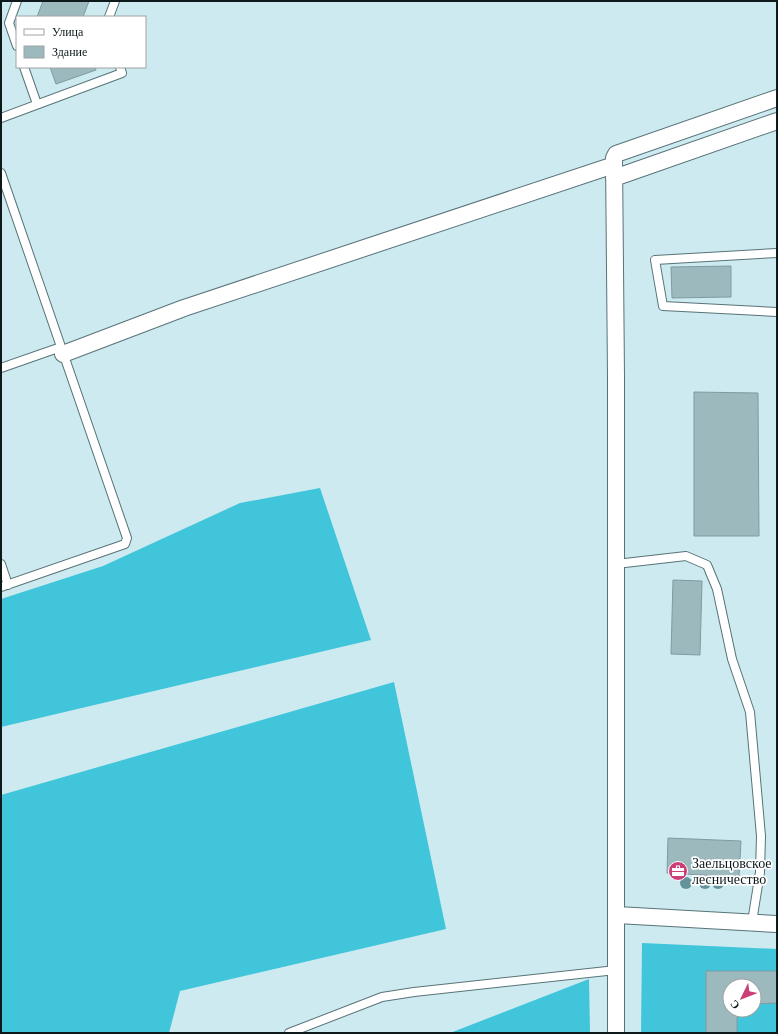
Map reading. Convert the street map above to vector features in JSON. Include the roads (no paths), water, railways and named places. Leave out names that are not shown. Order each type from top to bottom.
[{"type":"street","points":[[614,166],[777,98]]},
{"type":"street","points":[[62,350],[614,166],[777,121]]},
{"type":"street","points":[[614,166],[617,915],[616,1033]]},
{"type":"street","points":[[617,915],[777,924]]},
{"type":"lane","points":[[16,43],[9,24],[17,1]]},
{"type":"lane","points":[[109,16],[115,1]]},
{"type":"lane","points":[[24,68],[37,104]]},
{"type":"lane","points":[[1,118],[122,73],[120,68]]},
{"type":"lane","points":[[1,173],[127,542],[5,586],[1,564]]},
{"type":"lane","points":[[777,253],[655,260],[663,306],[777,312]]},
{"type":"lane","points":[[1,368],[62,350]]},
{"type":"lane","points":[[616,564],[686,556],[707,565],[717,589],[732,659],[751,719],[761,836],[760,872],[752,922]]},
{"type":"lane","points":[[289,1033],[382,997],[414,992],[616,970]]},
{"type":"place","name":"Заельцовское лесничество","points":[[678,871]]}]
